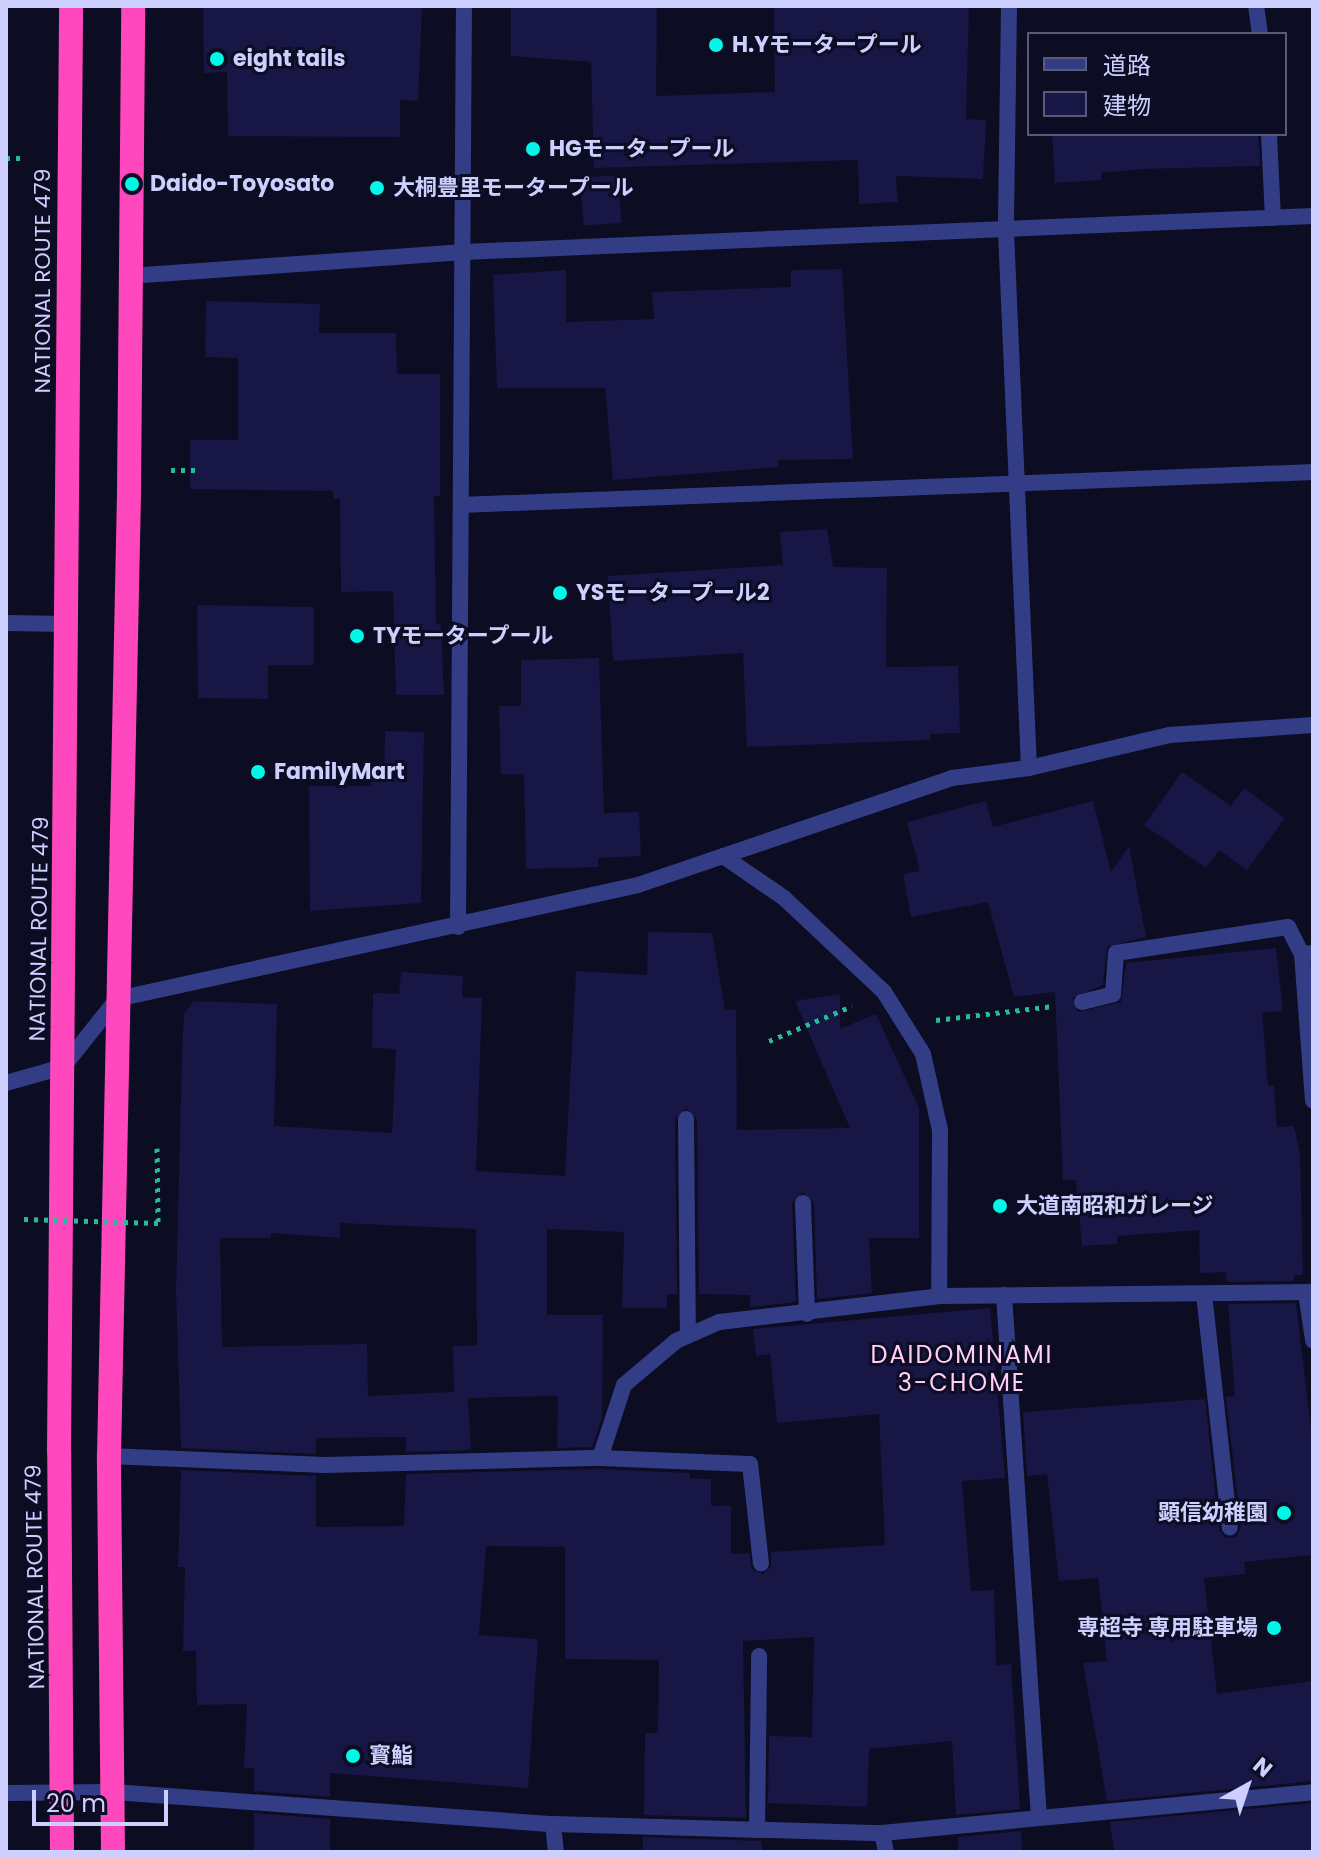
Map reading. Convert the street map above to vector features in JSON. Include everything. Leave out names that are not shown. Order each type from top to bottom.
[{"type":"highway","name":"NATIONAL ROUTE 479","points":[[62,1852],[63,1067],[71,6]]},
{"type":"highway","points":[[113,1852],[109,1456],[133,6]]},
{"type":"street","points":[[458,927],[464,6]]},
{"type":"street","points":[[1009,6],[1006,231],[1029,768]]},
{"type":"street","points":[[1256,6],[1260,32]]},
{"type":"street","points":[[1269,136],[1273,218]]},
{"type":"street","points":[[130,276],[464,252],[1313,216]]},
{"type":"street","points":[[461,505],[1017,487],[1313,472]]},
{"type":"street","points":[[6,623],[68,624]]},
{"type":"street","points":[[6,1083],[63,1067],[117,999],[458,927],[638,885],[952,778],[1029,768],[1170,735],[1313,725]]},
{"type":"street","points":[[723,856],[784,898],[884,992],[923,1054],[940,1130],[939,1296]]},
{"type":"street","points":[[1082,1002],[1113,994],[1116,953],[1288,927],[1308,954],[1313,1101]]},
{"type":"street","points":[[686,1119],[688,1335]]},
{"type":"street","points":[[803,1203],[807,1314]]},
{"type":"street","points":[[600,1458],[624,1385],[688,1335],[719,1322],[939,1296],[1309,1293],[1313,1340]]},
{"type":"street","points":[[1204,1294],[1230,1528]]},
{"type":"street","points":[[1004,1295],[1039,1818]]},
{"type":"street","points":[[109,1456],[325,1465],[600,1458],[750,1464],[761,1563]]},
{"type":"street","points":[[757,1830],[759,1656]]},
{"type":"street","points":[[6,1793],[63,1795],[114,1792],[553,1824],[882,1833],[1313,1792]]},
{"type":"street","points":[[553,1824],[556,1852]]},
{"type":"street","points":[[882,1833],[886,1852]]},
{"type":"path","points":[[6,158],[26,158]]},
{"type":"path","points":[[171,470],[197,470]]},
{"type":"path","points":[[769,1041],[884,992]]},
{"type":"path","points":[[904,1025],[1082,1002]]},
{"type":"path","points":[[24,1219],[158,1223],[157,1148]]},
{"type":"building","points":[[203,6],[422,6],[418,101],[400,100],[400,137],[228,136],[227,72],[204,73]]},
{"type":"building","points":[[511,6],[657,6],[656,96],[775,92],[774,6],[969,6],[966,119],[986,120],[983,179],[896,176],[898,202],[859,204],[858,160],[594,168],[591,62],[511,56]]},
{"type":"building","points":[[1052,136],[1258,136],[1260,166],[1143,169],[1101,173],[1101,180],[1055,183]]},
{"type":"building","points":[[618,175],[621,223],[583,226],[580,178]]},
{"type":"building","points":[[842,269],[853,459],[778,460],[779,467],[613,480],[605,388],[497,388],[493,275],[566,270],[566,322],[654,319],[652,292],[791,287],[791,270]]},
{"type":"building","points":[[206,301],[320,304],[319,333],[396,333],[397,374],[440,374],[440,496],[434,496],[436,625],[441,624],[444,695],[396,695],[393,591],[341,592],[340,499],[333,499],[333,491],[190,489],[190,440],[238,440],[238,358],[205,357]]},
{"type":"building","points":[[827,529],[833,567],[887,568],[886,667],[958,666],[960,733],[930,734],[930,740],[747,747],[743,653],[613,661],[608,576],[783,565],[780,532]]},
{"type":"building","points":[[197,605],[314,607],[314,665],[268,665],[268,699],[198,698]]},
{"type":"building","points":[[599,658],[604,813],[639,812],[641,856],[598,858],[598,867],[526,869],[524,774],[501,775],[499,706],[521,706],[521,660]]},
{"type":"building","points":[[385,731],[424,732],[421,903],[310,911],[309,786],[371,786],[371,778],[384,778]]},
{"type":"building","points":[[1182,772],[1231,806],[1244,788],[1285,818],[1247,870],[1219,850],[1206,868],[1144,825]]},
{"type":"building","points":[[986,801],[993,827],[1093,801],[1111,872],[1129,846],[1146,937],[1107,947],[1103,985],[1072,998],[1078,1012],[1121,1002],[1126,963],[1276,948],[1283,1011],[1262,1013],[1268,1086],[1274,1086],[1277,1127],[1294,1126],[1300,1154],[1303,1275],[1294,1275],[1294,1281],[1227,1282],[1226,1272],[1200,1273],[1199,1230],[1117,1236],[1117,1244],[1082,1246],[1076,1180],[1063,1180],[1055,992],[1014,997],[988,902],[911,917],[903,874],[920,871],[907,822]]},
{"type":"building","points":[[648,932],[712,933],[725,1011],[736,1009],[737,1130],[850,1128],[795,1001],[840,994],[840,1029],[876,1014],[919,1108],[919,1238],[869,1238],[872,1293],[817,1299],[814,1203],[803,1192],[792,1203],[796,1302],[750,1307],[750,1295],[699,1294],[697,1119],[685,1108],[675,1119],[677,1294],[667,1294],[667,1308],[622,1308],[624,1232],[547,1229],[547,1315],[603,1315],[602,1418],[592,1447],[557,1448],[558,1396],[468,1398],[471,1450],[406,1452],[406,1437],[316,1438],[316,1454],[181,1448],[176,1292],[182,1058],[184,1013],[194,1001],[277,1004],[274,1126],[392,1133],[396,1049],[372,1048],[373,993],[399,994],[401,972],[463,976],[462,997],[482,998],[476,1171],[565,1176],[576,971],[647,975]],"holes":[[[340,1223],[476,1229],[477,1345],[453,1346],[454,1392],[368,1396],[367,1344],[222,1347],[220,1238],[271,1238],[271,1233],[340,1238]]]},
{"type":"building","points":[[1296,1303],[1313,1447],[1313,1555],[1244,1562],[1246,1574],[1204,1578],[1217,1694],[1313,1681],[1313,1781],[1107,1801],[1083,1663],[1107,1661],[1098,1578],[1059,1581],[1047,1474],[1027,1476],[1023,1412],[1205,1399],[1219,1529],[1225,1538],[1236,1537],[1241,1527],[1226,1397],[1235,1396],[1228,1304]]},
{"type":"building","points":[[990,1308],[1005,1478],[962,1481],[971,1591],[994,1590],[996,1665],[1011,1664],[1020,1809],[956,1815],[952,1741],[869,1749],[867,1807],[768,1803],[769,1736],[812,1737],[814,1637],[743,1641],[746,1818],[644,1815],[645,1733],[658,1733],[659,1660],[565,1659],[565,1547],[486,1546],[479,1635],[538,1639],[528,1788],[330,1773],[330,1797],[254,1791],[254,1768],[244,1768],[247,1704],[197,1705],[196,1651],[183,1651],[185,1567],[178,1567],[181,1470],[316,1476],[316,1527],[404,1526],[406,1474],[600,1469],[690,1473],[690,1479],[711,1479],[711,1506],[731,1505],[731,1554],[749,1553],[752,1569],[763,1574],[771,1567],[771,1552],[885,1545],[879,1414],[777,1423],[770,1354],[756,1356],[753,1329]]},
{"type":"building","points":[[1313,1803],[1313,1852],[1114,1852],[1110,1822]]},
{"type":"building","points":[[254,1813],[330,1819],[330,1852],[254,1852]]},
{"type":"building","points":[[1021,1831],[1022,1852],[958,1852],[958,1837]]},
{"type":"building","points":[[643,1837],[761,1841],[762,1852],[643,1852]]},
{"type":"place","name":"H.Yモータープール","points":[[716,45]]},
{"type":"place","name":"eight tails","points":[[217,59]]},
{"type":"place","name":"HGモータープール","points":[[533,149]]},
{"type":"place","name":"Daido-Toyosato","points":[[132,184]]},
{"type":"place","name":"大桐豊里モータープール","points":[[377,188]]},
{"type":"place","name":"YSモータープール2","points":[[560,593]]},
{"type":"place","name":"TYモータープール","points":[[357,636]]},
{"type":"place","name":"FamilyMart","points":[[258,772]]},
{"type":"place","name":"大道南昭和ガレージ","points":[[1000,1206]]},
{"type":"place","name":"顕信幼稚園","points":[[1284,1513]]},
{"type":"place","name":"専超寺 専用駐車場","points":[[1274,1628]]},
{"type":"place","name":"寳鮨","points":[[353,1756]]},
{"type":"district","name":"DAIDOMINAMI 3-CHOME","points":[[962,1369]]}]
